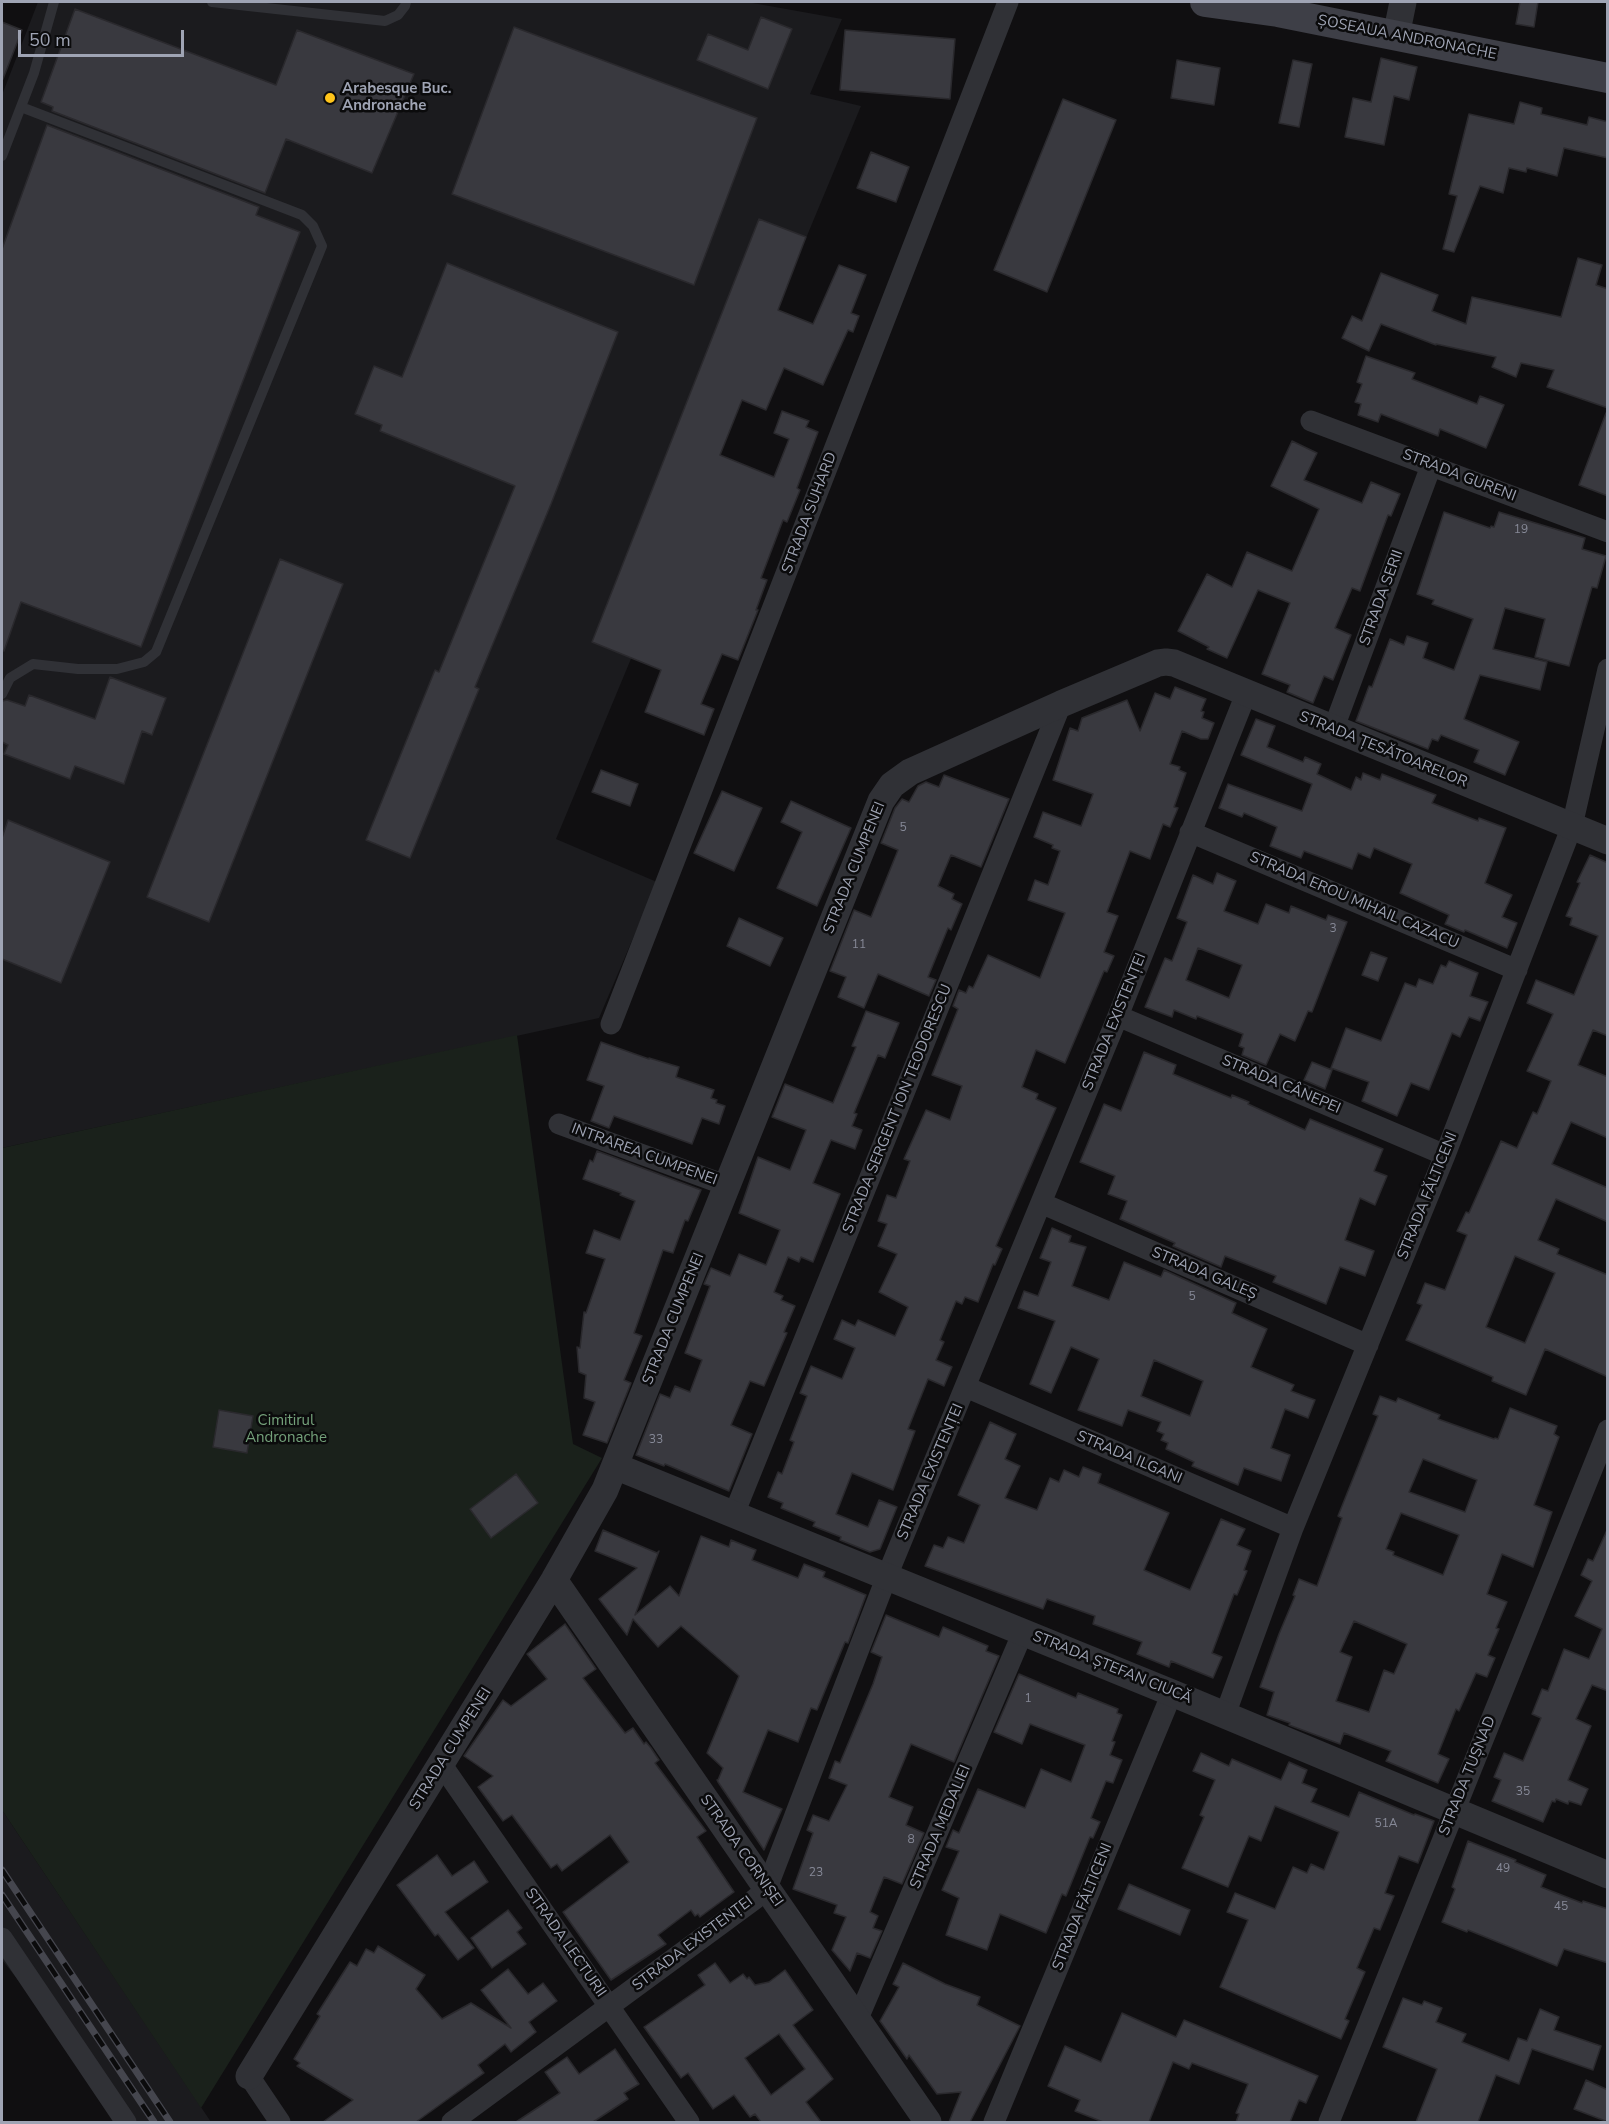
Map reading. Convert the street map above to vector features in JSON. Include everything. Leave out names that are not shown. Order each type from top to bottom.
[{"type":"main road","name":"ȘOSEAUA ANDRONACHE","points":[[1205,2],[1278,12],[1608,78]]},
{"type":"street","name":"STRADA SUHARD","points":[[611,1024],[1008,2]]},
{"type":"street","points":[[1396,36],[1403,2]]},
{"type":"street","name":"STRADA GURENI","points":[[1311,421],[1608,532]]},
{"type":"street","name":"STRADA SERII","points":[[1333,729],[1431,466]]},
{"type":"street","name":"STRADA ȚESĂTOARELOR","points":[[1158,663],[1174,663],[1608,841]]},
{"type":"street","name":"STRADA CUMPENEI","points":[[249,2076],[442,1765],[554,1580],[605,1490],[887,792],[910,772],[1158,663]]},
{"type":"street","name":"STRADA FĂLTICENI","points":[[1225,1715],[1293,1528],[1445,1155],[1572,826],[1608,669]]},
{"type":"street","name":"STRADA EXISTENȚEI","points":[[452,2122],[476,2116],[609,2007],[767,1888],[887,1576],[1118,1016],[1246,694]]},
{"type":"street","name":"STRADA SERGENT ION TEODORESCU","points":[[734,1514],[1061,704]]},
{"type":"street","name":"STRADA EROU MIHAIL CAZACU","points":[[1190,832],[1517,970]]},
{"type":"street","name":"STRADA CÂNEPEI","points":[[1118,1016],[1445,1155]]},
{"type":"street","name":"INTRAREA CUMPENEI","points":[[559,1124],[728,1186]]},
{"type":"street","name":"STRADA GALEȘ","points":[[1041,1203],[1368,1345]]},
{"type":"street","name":"STRADA ILGANI","points":[[966,1387],[1293,1528]]},
{"type":"street","name":"STRADA TUȘNAD","points":[[1329,2122],[1608,1430]]},
{"type":"street","name":"STRADA ȘTEFAN CIUCĂ","points":[[615,1466],[1454,1809],[1608,1875]]},
{"type":"street","name":"STRADA CORNIȘEI","points":[[554,1580],[928,2122]]},
{"type":"street","name":"STRADA MEDALIEI","points":[[857,2021],[1023,1632]]},
{"type":"street","name":"STRADA FĂLTICENI","points":[[994,2122],[1172,1693]]},
{"type":"street","name":"STRADA LECTURII","points":[[442,1765],[689,2122]]},
{"type":"street","points":[[2,1938],[126,2122]]},
{"type":"street","points":[[249,2076],[280,2122]]},
{"type":"lane","points":[[2,156],[34,73],[54,2]]},
{"type":"lane","points":[[212,2],[385,21],[398,15],[406,2]]},
{"type":"lane","points":[[2,694],[10,678],[33,664],[78,669],[117,669],[144,662],[156,652],[322,246],[313,226],[302,215],[21,106]]},
{"type":"shaded area","points":[[38,2],[747,2],[842,19],[810,94],[861,106],[556,839],[657,882],[599,1018],[2,1148],[2,95]]},
{"type":"shaded area","points":[[2,1810],[211,2122],[132,2122],[2,1960]]},
{"type":"green space","name":"Cimitirul Andronache","points":[[517,1035],[573,1444],[602,1458],[201,2108],[2,1810],[2,1148]]},
{"type":"building","points":[[1520,2],[1538,2],[1534,27],[1516,24]]},
{"type":"building","points":[[75,9],[276,85],[297,30],[414,74],[372,173],[286,139],[265,193],[52,111],[53,107],[41,102]]},
{"type":"building","points":[[761,17],[792,29],[768,89],[697,60],[708,34],[748,50]]},
{"type":"building","points":[[2,22],[22,30],[3,79],[2,78]]},
{"type":"building","points":[[514,27],[757,118],[694,285],[452,194]]},
{"type":"building","points":[[845,30],[955,39],[950,99],[840,90]]},
{"type":"building","points":[[1381,58],[1417,67],[1409,100],[1394,96],[1384,145],[1345,137],[1353,98],[1371,102]]},
{"type":"building","points":[[1177,60],[1220,68],[1214,105],[1171,98]]},
{"type":"building","points":[[1293,60],[1312,64],[1299,127],[1279,123]]},
{"type":"building","points":[[1063,99],[1116,120],[1047,292],[994,270]]},
{"type":"building","points":[[1520,102],[1542,108],[1541,114],[1587,125],[1589,117],[1608,122],[1608,158],[1564,148],[1557,176],[1527,168],[1526,172],[1509,168],[1503,193],[1480,186],[1454,252],[1443,249],[1457,196],[1449,194],[1469,114],[1514,124]]},
{"type":"building","points":[[47,125],[259,207],[256,215],[300,232],[141,647],[21,602],[4,651],[2,650],[2,249]]},
{"type":"building","points":[[871,152],[909,167],[896,202],[857,188]]},
{"type":"building","points":[[759,219],[806,237],[778,310],[813,324],[839,265],[866,275],[851,313],[859,316],[853,332],[848,330],[823,385],[784,368],[766,410],[742,400],[720,455],[774,477],[789,439],[774,433],[782,411],[809,421],[806,427],[818,432],[797,488],[800,490],[787,522],[783,520],[761,578],[767,580],[738,660],[722,654],[701,704],[714,709],[704,735],[645,712],[661,670],[592,642]]},
{"type":"building","points":[[1578,258],[1602,265],[1596,285],[1608,289],[1608,408],[1547,387],[1554,370],[1521,363],[1516,377],[1492,367],[1496,357],[1436,345],[1381,324],[1369,351],[1342,338],[1352,316],[1362,321],[1381,273],[1438,295],[1432,311],[1466,324],[1472,297],[1561,317]]},
{"type":"building","points":[[447,263],[618,332],[551,504],[475,687],[479,689],[410,858],[366,840],[435,670],[439,672],[515,486],[380,431],[382,425],[355,414],[374,366],[402,377]]},
{"type":"building","points":[[1366,356],[1415,373],[1412,379],[1477,404],[1480,396],[1504,405],[1486,448],[1440,429],[1438,436],[1381,414],[1378,422],[1358,415],[1361,404],[1355,402],[1362,384],[1357,382]]},
{"type":"building","points":[[1606,413],[1608,413],[1608,496],[1579,485]]},
{"type":"building","points":[[1292,441],[1317,453],[1304,480],[1362,503],[1371,482],[1400,494],[1391,516],[1388,515],[1360,591],[1352,588],[1335,628],[1351,635],[1333,680],[1324,676],[1313,703],[1287,692],[1290,685],[1262,674],[1290,603],[1258,590],[1227,658],[1178,631],[1207,574],[1232,587],[1247,552],[1292,571],[1319,509],[1271,486]]},
{"type":"building","points":[[1444,512],[1490,528],[1494,527],[1499,512],[1585,538],[1582,549],[1606,556],[1597,588],[1592,587],[1569,666],[1535,657],[1545,619],[1505,608],[1493,649],[1547,662],[1540,690],[1480,675],[1464,719],[1519,742],[1505,775],[1474,762],[1479,750],[1441,735],[1438,741],[1432,739],[1428,749],[1356,721],[1390,639],[1404,645],[1407,636],[1428,643],[1423,658],[1454,670],[1473,619],[1432,604],[1434,600],[1417,594]]},
{"type":"building","points":[[280,559],[343,584],[209,922],[147,897]]},
{"type":"building","points":[[110,677],[166,698],[152,735],[142,731],[124,784],[75,766],[70,779],[4,754],[8,745],[2,742],[2,701],[7,700],[25,706],[29,695],[95,719]]},
{"type":"building","points":[[1175,687],[1206,699],[1201,711],[1204,712],[1202,718],[1214,723],[1208,739],[1201,739],[1182,731],[1170,764],[1180,767],[1179,770],[1186,773],[1174,807],[1178,808],[1170,827],[1163,824],[1150,859],[1130,851],[1107,912],[1118,916],[1104,952],[1114,956],[1107,972],[1104,971],[1065,1063],[1036,1050],[1022,1087],[1038,1094],[1036,1099],[1056,1108],[996,1246],[1002,1249],[995,1265],[993,1264],[978,1302],[965,1297],[962,1304],[956,1301],[940,1340],[944,1342],[936,1360],[952,1367],[944,1386],[928,1379],[908,1429],[915,1431],[893,1490],[852,1473],[836,1514],[868,1527],[879,1500],[897,1507],[880,1549],[870,1552],[813,1526],[815,1522],[781,1508],[783,1503],[768,1497],[778,1472],[782,1474],[794,1442],[790,1440],[807,1396],[800,1393],[811,1366],[842,1379],[855,1348],[834,1339],[842,1320],[855,1326],[858,1320],[895,1336],[908,1307],[879,1292],[897,1254],[878,1246],[887,1224],[878,1221],[887,1195],[896,1198],[910,1161],[904,1159],[926,1110],[950,1120],[962,1086],[932,1075],[958,1009],[953,1006],[959,990],[966,993],[969,986],[973,988],[988,955],[1040,978],[1065,913],[1028,900],[1035,880],[1048,885],[1060,851],[1052,848],[1053,845],[1034,837],[1043,812],[1081,826],[1093,794],[1053,780],[1070,728],[1078,731],[1082,718],[1127,700],[1140,731],[1155,693],[1170,699]]},
{"type":"building","points":[[1256,719],[1275,726],[1267,747],[1303,762],[1305,757],[1321,764],[1317,774],[1351,790],[1356,777],[1361,780],[1363,773],[1380,780],[1382,774],[1436,795],[1432,803],[1478,821],[1479,818],[1506,828],[1485,883],[1512,895],[1502,917],[1517,923],[1507,948],[1445,924],[1449,915],[1400,893],[1412,864],[1374,848],[1370,858],[1358,853],[1352,869],[1304,851],[1301,858],[1270,846],[1277,827],[1244,813],[1242,817],[1219,808],[1228,784],[1302,811],[1312,784],[1241,755]]},
{"type":"building","points":[[601,770],[638,784],[630,806],[592,792]]},
{"type":"building","points":[[944,775],[1009,799],[981,867],[951,855],[938,886],[954,894],[952,899],[962,904],[951,930],[948,928],[928,977],[936,980],[929,996],[878,974],[864,1008],[838,997],[846,977],[830,971],[854,910],[871,917],[898,850],[881,843],[895,808],[902,799],[909,802],[918,786],[926,782],[939,787]]},
{"type":"building","points":[[722,791],[762,808],[734,871],[694,853]]},
{"type":"building","points":[[791,801],[851,828],[817,906],[777,888],[802,832],[781,822]]},
{"type":"building","points":[[8,820],[110,862],[61,983],[2,959],[2,838]]},
{"type":"building","points":[[1590,855],[1608,863],[1608,1036],[1593,1030],[1578,1065],[1608,1077],[1608,1138],[1571,1122],[1552,1164],[1608,1188],[1608,1222],[1556,1199],[1538,1240],[1559,1249],[1557,1254],[1608,1275],[1608,1377],[1545,1349],[1526,1395],[1492,1381],[1493,1377],[1406,1340],[1422,1305],[1417,1303],[1425,1283],[1445,1290],[1467,1235],[1457,1231],[1466,1212],[1469,1213],[1501,1141],[1517,1148],[1533,1112],[1537,1114],[1551,1081],[1527,1071],[1553,1014],[1527,1003],[1536,980],[1574,995],[1598,936],[1570,925],[1572,918],[1566,916],[1580,883],[1577,882]],"holes":[[[1515,1256],[1555,1273],[1525,1343],[1486,1327]]]},
{"type":"building","points":[[1217,873],[1236,881],[1224,911],[1258,924],[1266,904],[1289,913],[1291,906],[1326,920],[1328,915],[1347,922],[1312,1012],[1308,1011],[1295,1041],[1280,1034],[1266,1065],[1242,1055],[1244,1048],[1239,1046],[1243,1034],[1197,1016],[1196,1019],[1174,1010],[1172,1017],[1145,1007],[1165,958],[1172,961],[1187,922],[1177,918],[1193,875],[1213,884]],"holes":[[[1198,948],[1242,965],[1229,998],[1186,980]]]},
{"type":"building","points":[[739,918],[783,938],[770,966],[727,946]]},
{"type":"building","points":[[1371,952],[1387,958],[1378,981],[1362,975]]},
{"type":"building","points":[[1449,961],[1478,973],[1470,996],[1488,1002],[1480,1021],[1469,1017],[1460,1037],[1452,1033],[1429,1090],[1411,1083],[1397,1116],[1362,1101],[1369,1082],[1331,1068],[1346,1028],[1381,1041],[1405,983],[1416,987],[1419,979],[1433,984],[1441,965],[1446,967]]},
{"type":"building","points":[[866,1011],[899,1023],[885,1058],[878,1055],[854,1113],[857,1114],[852,1126],[862,1130],[855,1149],[831,1140],[813,1183],[840,1194],[813,1262],[801,1257],[799,1262],[788,1257],[774,1292],[783,1296],[781,1300],[795,1306],[784,1332],[787,1333],[764,1386],[750,1381],[731,1425],[752,1434],[729,1491],[665,1464],[664,1466],[636,1455],[660,1394],[670,1398],[675,1386],[690,1392],[702,1360],[685,1353],[710,1286],[704,1284],[711,1268],[730,1276],[739,1254],[766,1265],[780,1230],[739,1213],[758,1157],[790,1170],[806,1130],[772,1117],[785,1084],[833,1103],[856,1047],[852,1046]]},
{"type":"building","points":[[601,1042],[679,1067],[676,1077],[714,1090],[711,1098],[717,1100],[716,1103],[725,1106],[719,1124],[702,1118],[692,1144],[614,1116],[609,1128],[591,1121],[604,1086],[587,1080]]},
{"type":"building","points":[[1144,1052],[1176,1065],[1173,1074],[1231,1098],[1232,1095],[1249,1102],[1248,1104],[1305,1130],[1310,1119],[1383,1149],[1374,1171],[1387,1176],[1375,1205],[1360,1198],[1345,1240],[1374,1251],[1365,1276],[1340,1267],[1326,1304],[1273,1282],[1276,1276],[1225,1256],[1221,1267],[1173,1246],[1175,1243],[1120,1219],[1127,1201],[1108,1194],[1115,1176],[1080,1162],[1104,1104],[1121,1111]]},
{"type":"building","points":[[1312,1062],[1332,1070],[1325,1089],[1304,1080]]},
{"type":"building","points":[[597,1151],[701,1190],[688,1221],[685,1220],[673,1253],[663,1250],[634,1333],[642,1336],[624,1380],[631,1383],[607,1443],[583,1435],[595,1402],[584,1398],[586,1375],[579,1372],[577,1347],[580,1348],[584,1312],[586,1313],[605,1259],[586,1253],[594,1230],[620,1240],[635,1201],[620,1195],[621,1193],[583,1179],[590,1160],[593,1162]]},
{"type":"building","points":[[1052,1228],[1071,1236],[1069,1242],[1086,1247],[1072,1286],[1109,1300],[1124,1262],[1161,1277],[1164,1270],[1236,1303],[1232,1313],[1267,1329],[1251,1367],[1294,1385],[1291,1391],[1315,1400],[1308,1418],[1285,1409],[1271,1448],[1290,1455],[1281,1481],[1244,1468],[1238,1485],[1192,1466],[1194,1462],[1166,1449],[1168,1443],[1161,1440],[1164,1434],[1157,1431],[1161,1422],[1128,1410],[1122,1426],[1078,1410],[1099,1359],[1071,1347],[1051,1393],[1030,1384],[1055,1321],[1018,1308],[1024,1291],[1038,1296],[1051,1262],[1040,1258]],"holes":[[[1154,1360],[1203,1381],[1190,1416],[1141,1396]]]},
{"type":"building","points":[[1380,1396],[1396,1402],[1398,1398],[1440,1415],[1438,1419],[1498,1439],[1510,1408],[1557,1426],[1554,1434],[1559,1437],[1534,1505],[1552,1512],[1533,1567],[1502,1554],[1487,1594],[1507,1602],[1488,1655],[1495,1658],[1487,1677],[1476,1673],[1459,1711],[1456,1709],[1438,1754],[1449,1759],[1438,1783],[1386,1761],[1391,1751],[1344,1733],[1340,1744],[1267,1715],[1274,1692],[1260,1687],[1295,1596],[1293,1595],[1299,1579],[1317,1586],[1342,1518],[1338,1516],[1378,1416],[1373,1414]],"holes":[[[1423,1459],[1477,1480],[1465,1512],[1409,1492]],[[1401,1513],[1459,1535],[1443,1575],[1393,1555],[1394,1552],[1386,1549]],[[1354,1621],[1407,1644],[1394,1674],[1384,1670],[1369,1712],[1336,1701],[1352,1657],[1340,1652]]]},
{"type":"building","points":[[219,1410],[253,1416],[247,1453],[213,1447]]},
{"type":"building","points":[[990,1422],[1016,1434],[1005,1459],[1020,1466],[1005,1498],[1037,1510],[1050,1478],[1059,1482],[1064,1470],[1079,1477],[1083,1467],[1101,1474],[1098,1483],[1169,1513],[1144,1570],[1190,1590],[1221,1519],[1245,1529],[1237,1545],[1251,1551],[1244,1570],[1247,1571],[1237,1595],[1234,1594],[1212,1653],[1222,1657],[1213,1678],[1171,1661],[1169,1667],[1137,1654],[1142,1642],[1093,1624],[1095,1616],[1047,1599],[1043,1609],[925,1566],[934,1545],[943,1548],[948,1537],[964,1543],[980,1505],[958,1495]]},
{"type":"building","points":[[516,1474],[538,1503],[491,1538],[470,1509]]},
{"type":"building","points":[[1608,1528],[1608,1691],[1592,1685],[1576,1719],[1591,1726],[1568,1780],[1588,1789],[1581,1805],[1569,1801],[1568,1804],[1556,1799],[1555,1802],[1552,1801],[1543,1822],[1492,1801],[1501,1780],[1494,1777],[1504,1753],[1523,1761],[1541,1718],[1532,1714],[1542,1689],[1548,1691],[1564,1649],[1589,1659],[1602,1629],[1575,1616],[1592,1581],[1581,1575],[1588,1559],[1593,1561]]},
{"type":"building","points":[[603,1530],[657,1553],[659,1551],[635,1615],[670,1586],[679,1596],[701,1536],[729,1547],[731,1540],[756,1550],[752,1560],[798,1578],[804,1564],[825,1572],[823,1577],[866,1595],[848,1643],[845,1642],[817,1710],[811,1708],[798,1742],[768,1730],[743,1792],[782,1809],[764,1850],[717,1780],[723,1768],[707,1753],[739,1676],[681,1626],[658,1647],[633,1619],[627,1635],[599,1599],[637,1568],[595,1551]]},
{"type":"building","points":[[886,1615],[939,1637],[943,1627],[988,1646],[986,1651],[999,1656],[954,1762],[911,1744],[889,1797],[913,1807],[906,1825],[924,1833],[902,1884],[884,1877],[870,1912],[878,1916],[873,1928],[882,1931],[870,1958],[857,1953],[850,1971],[832,1950],[846,1917],[834,1913],[837,1905],[793,1889],[813,1833],[807,1830],[813,1815],[829,1821],[847,1785],[829,1778],[835,1761],[840,1763],[873,1684],[882,1657],[871,1652]]},
{"type":"building","points":[[565,1624],[596,1669],[583,1678],[625,1733],[633,1728],[644,1744],[646,1742],[651,1748],[659,1760],[655,1763],[706,1831],[697,1837],[734,1892],[700,1917],[698,1914],[695,1916],[691,1910],[658,1935],[666,1944],[611,1980],[563,1912],[629,1862],[610,1835],[562,1871],[557,1864],[551,1868],[512,1815],[503,1821],[478,1787],[493,1776],[464,1756],[503,1700],[511,1706],[547,1679],[527,1654]]},
{"type":"building","points":[[1019,1674],[1076,1698],[1078,1693],[1118,1709],[1117,1713],[1122,1715],[1112,1741],[1115,1742],[1110,1755],[1122,1760],[1113,1783],[1106,1781],[1091,1818],[1100,1822],[1093,1838],[1090,1837],[1066,1896],[1062,1894],[1046,1933],[1000,1914],[987,1950],[946,1935],[959,1898],[942,1890],[959,1851],[946,1847],[953,1830],[959,1833],[978,1789],[1025,1808],[1041,1769],[1071,1782],[1085,1745],[1030,1724],[1022,1744],[994,1732]]},
{"type":"building","points":[[1201,1753],[1229,1766],[1232,1759],[1281,1780],[1289,1762],[1307,1770],[1302,1783],[1317,1789],[1311,1802],[1349,1817],[1359,1792],[1434,1821],[1418,1863],[1399,1856],[1385,1893],[1394,1896],[1380,1930],[1374,1928],[1357,1968],[1365,1972],[1345,2019],[1349,2021],[1341,2039],[1220,1987],[1248,1920],[1227,1912],[1235,1893],[1275,1909],[1293,1867],[1307,1873],[1311,1864],[1324,1870],[1339,1832],[1275,1806],[1261,1841],[1249,1836],[1228,1887],[1182,1868],[1204,1817],[1200,1815],[1215,1780],[1193,1771]]},
{"type":"building","points":[[1468,1841],[1546,1875],[1541,1887],[1582,1903],[1583,1901],[1608,1909],[1608,1963],[1564,1949],[1557,1966],[1468,1930],[1467,1932],[1442,1922],[1455,1889],[1452,1887]]},
{"type":"building","points":[[437,1855],[452,1876],[474,1861],[488,1882],[445,1912],[474,1948],[458,1960],[438,1934],[435,1936],[397,1885]]},
{"type":"building","points":[[1129,1884],[1190,1910],[1180,1935],[1118,1909]]},
{"type":"building","points":[[508,1910],[522,1928],[517,1932],[526,1944],[492,1968],[471,1938]]},
{"type":"building","points":[[378,1946],[425,1975],[416,1989],[442,2019],[471,2003],[511,2028],[481,1990],[508,1969],[528,1994],[543,1983],[557,2001],[529,2022],[536,2032],[511,2052],[505,2044],[478,2065],[484,2073],[416,2122],[323,2122],[353,2100],[297,2066],[300,2063],[294,2059],[320,2016],[317,2014],[350,1962],[357,1966],[366,1949],[374,1953]]},
{"type":"building","points":[[715,1963],[730,1983],[743,1974],[747,1979],[749,1977],[755,1985],[769,1982],[785,1970],[813,2010],[793,2025],[833,2079],[806,2102],[821,2122],[761,2122],[755,2114],[750,2117],[734,2095],[713,2109],[688,2073],[681,2078],[644,2027],[705,1985],[698,1975]],"holes":[[[779,2034],[805,2069],[771,2095],[745,2058]]]},
{"type":"building","points":[[903,1963],[945,1984],[980,1997],[977,2005],[1020,2026],[970,2122],[949,2122],[961,2092],[937,2094],[909,2055],[907,2059],[880,2021],[899,1987],[893,1984]]},
{"type":"building","points":[[1403,1998],[1422,2005],[1424,2001],[1442,2008],[1436,2022],[1466,2034],[1462,2042],[1509,2061],[1518,2038],[1527,2041],[1540,2009],[1559,2017],[1554,2030],[1601,2046],[1593,2070],[1532,2049],[1519,2084],[1496,2075],[1478,2122],[1416,2122],[1437,2069],[1383,2047]]},
{"type":"building","points":[[1122,2013],[1176,2037],[1184,2020],[1318,2076],[1306,2103],[1299,2100],[1290,2122],[1236,2122],[1239,2114],[1236,2113],[1248,2084],[1192,2063],[1189,2069],[1173,2062],[1149,2122],[1103,2122],[1075,2111],[1080,2100],[1048,2086],[1065,2046],[1101,2062]]},
{"type":"building","points":[[615,2049],[639,2084],[624,2093],[628,2099],[593,2122],[516,2122],[560,2093],[545,2072],[567,2057],[579,2074]]},
{"type":"building","points":[[1586,2080],[1608,2090],[1608,2122],[1574,2109]]},
{"type":"railway","points":[[2,1870],[170,2122]]},
{"type":"railway","points":[[2,1895],[154,2122]]},
{"type":"place","name":"Arabesque Buc. Andronache","points":[[330,98]]}]
